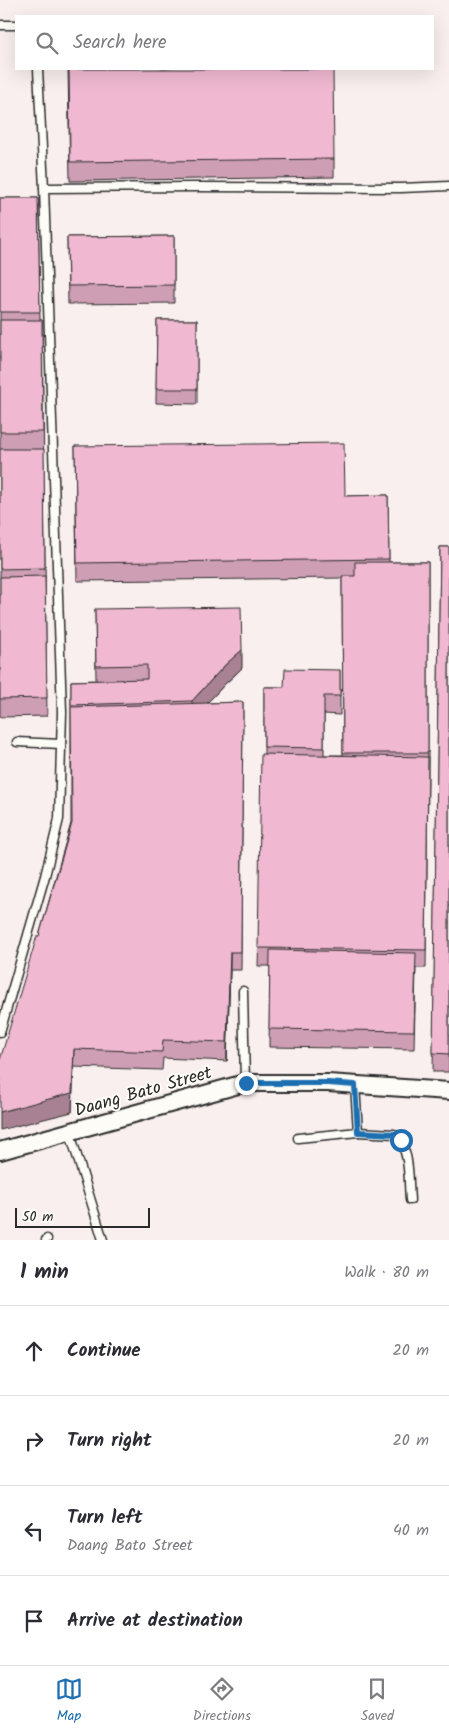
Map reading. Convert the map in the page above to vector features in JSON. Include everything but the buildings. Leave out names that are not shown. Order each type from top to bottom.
[{"type":"street","name":"Daang Bato Street","points":[[0,1151],[246,1083],[328,1083],[449,1091]]},
{"type":"lane","points":[[0,25],[15,25]]},
{"type":"lane","points":[[0,1032],[46,876],[59,819],[62,712],[44,188],[38,70]]},
{"type":"lane","points":[[44,188],[401,188],[449,186]]},
{"type":"lane","points":[[17,742],[61,744]]},
{"type":"lane","points":[[243,991],[246,1083]]},
{"type":"lane","points":[[355,1085],[358,1132]]},
{"type":"lane","points":[[298,1138],[358,1132],[394,1134],[401,1140],[405,1150],[410,1200]]},
{"type":"lane","points":[[70,1133],[103,1240]]},
{"type":"route","points":[[246,1083],[328,1083],[355,1085],[358,1132],[394,1134],[401,1140]]}]
